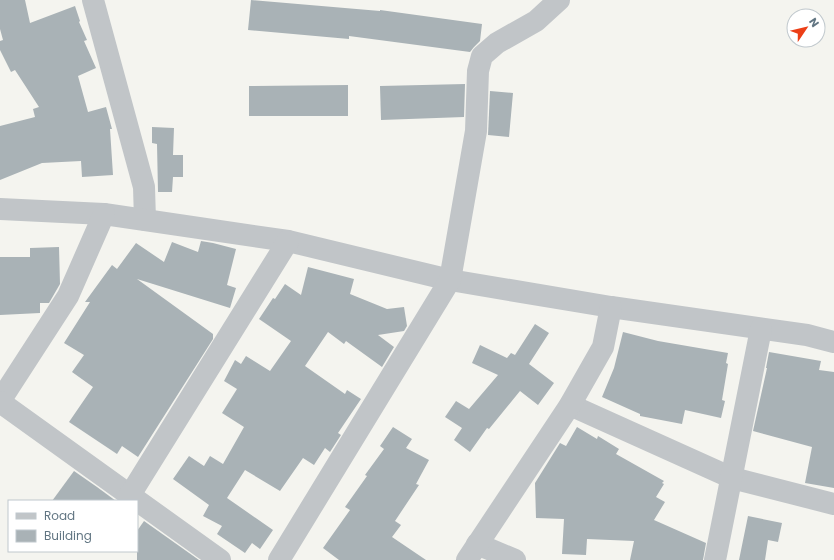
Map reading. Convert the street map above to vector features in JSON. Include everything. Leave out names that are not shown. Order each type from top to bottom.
[{"type":"street","points":[[93,0],[144,187],[145,220]]},
{"type":"street","points":[[278,560],[450,280],[476,131],[478,71],[482,56],[497,43],[536,21],[559,0]]},
{"type":"street","points":[[0,209],[104,214],[288,240],[450,280],[611,307],[808,336],[834,342]]},
{"type":"street","points":[[104,214],[68,296],[0,402],[137,500]]},
{"type":"street","points":[[130,495],[288,240]]},
{"type":"street","points":[[515,560],[472,552],[570,405],[603,347],[611,307]]},
{"type":"street","points":[[715,560],[761,329]]},
{"type":"street","points":[[570,405],[732,478],[834,504]]},
{"type":"street","points":[[138,501],[220,560]]},
{"type":"building","points":[[0,0],[25,0],[30,23],[75,6],[80,21],[79,22],[87,40],[84,41],[96,68],[78,76],[88,112],[106,107],[112,129],[110,129],[113,175],[82,177],[81,161],[42,163],[0,180],[0,126],[35,117],[33,109],[39,107],[15,70],[11,72],[0,50],[0,41],[3,40],[0,29]]},
{"type":"building","points":[[251,0],[380,10],[482,24],[480,41],[470,52],[349,36],[349,39],[248,30]]},
{"type":"building","points":[[465,84],[464,117],[381,120],[380,86]]},
{"type":"building","points":[[348,85],[348,116],[249,116],[249,86]]},
{"type":"building","points":[[490,91],[513,93],[509,137],[488,135]]},
{"type":"building","points":[[152,127],[174,128],[173,155],[183,155],[183,177],[173,177],[172,192],[158,192],[157,144],[152,143]]},
{"type":"building","points":[[201,241],[236,249],[227,285],[236,288],[230,308],[137,279],[213,334],[213,339],[138,457],[122,446],[117,454],[69,422],[93,387],[72,372],[84,355],[64,343],[90,302],[85,302],[112,265],[117,269],[136,243],[164,262],[172,242],[198,252]]},
{"type":"building","points":[[59,247],[60,284],[49,303],[40,303],[40,313],[0,315],[0,257],[30,257],[30,248]]},
{"type":"building","points":[[308,267],[354,279],[350,294],[387,309],[404,307],[407,326],[404,331],[378,335],[394,347],[382,367],[346,341],[344,344],[328,332],[305,366],[345,394],[347,390],[361,399],[338,433],[341,435],[330,452],[325,448],[314,465],[303,458],[280,491],[245,470],[227,498],[273,530],[260,549],[252,543],[245,553],[217,534],[222,526],[203,516],[209,505],[173,479],[189,456],[204,466],[210,456],[223,464],[244,427],[222,413],[237,389],[224,381],[235,360],[241,364],[246,356],[270,371],[291,341],[259,319],[273,298],[275,299],[285,284],[301,295]]},
{"type":"building","points":[[535,324],[549,333],[529,364],[554,383],[538,405],[520,391],[489,429],[487,428],[470,452],[454,440],[462,428],[445,417],[456,401],[469,409],[498,375],[472,363],[480,345],[507,358],[511,353],[515,355]]},
{"type":"building","points":[[623,332],[658,341],[728,353],[726,363],[728,364],[722,400],[725,401],[721,418],[685,410],[682,424],[640,416],[640,414],[602,397],[614,368]]},
{"type":"building","points":[[769,352],[821,361],[819,370],[834,372],[834,488],[805,483],[812,447],[753,431],[767,368]]},
{"type":"building","points":[[393,427],[412,439],[406,448],[429,460],[416,484],[419,485],[395,521],[401,525],[392,537],[426,560],[339,560],[323,548],[350,510],[345,507],[367,476],[365,475],[384,449],[380,446]]},
{"type":"building","points":[[577,427],[597,439],[598,436],[619,449],[616,454],[664,481],[662,483],[664,484],[656,497],[665,502],[654,520],[706,543],[703,560],[630,560],[634,541],[587,539],[586,555],[562,554],[564,519],[536,518],[535,483],[560,443],[566,446]]},
{"type":"building","points":[[74,471],[115,500],[53,500]]},
{"type":"building","points":[[748,516],[782,523],[778,542],[768,540],[765,560],[739,560]]},
{"type":"building","points":[[144,521],[199,560],[137,560],[138,530]]}]
